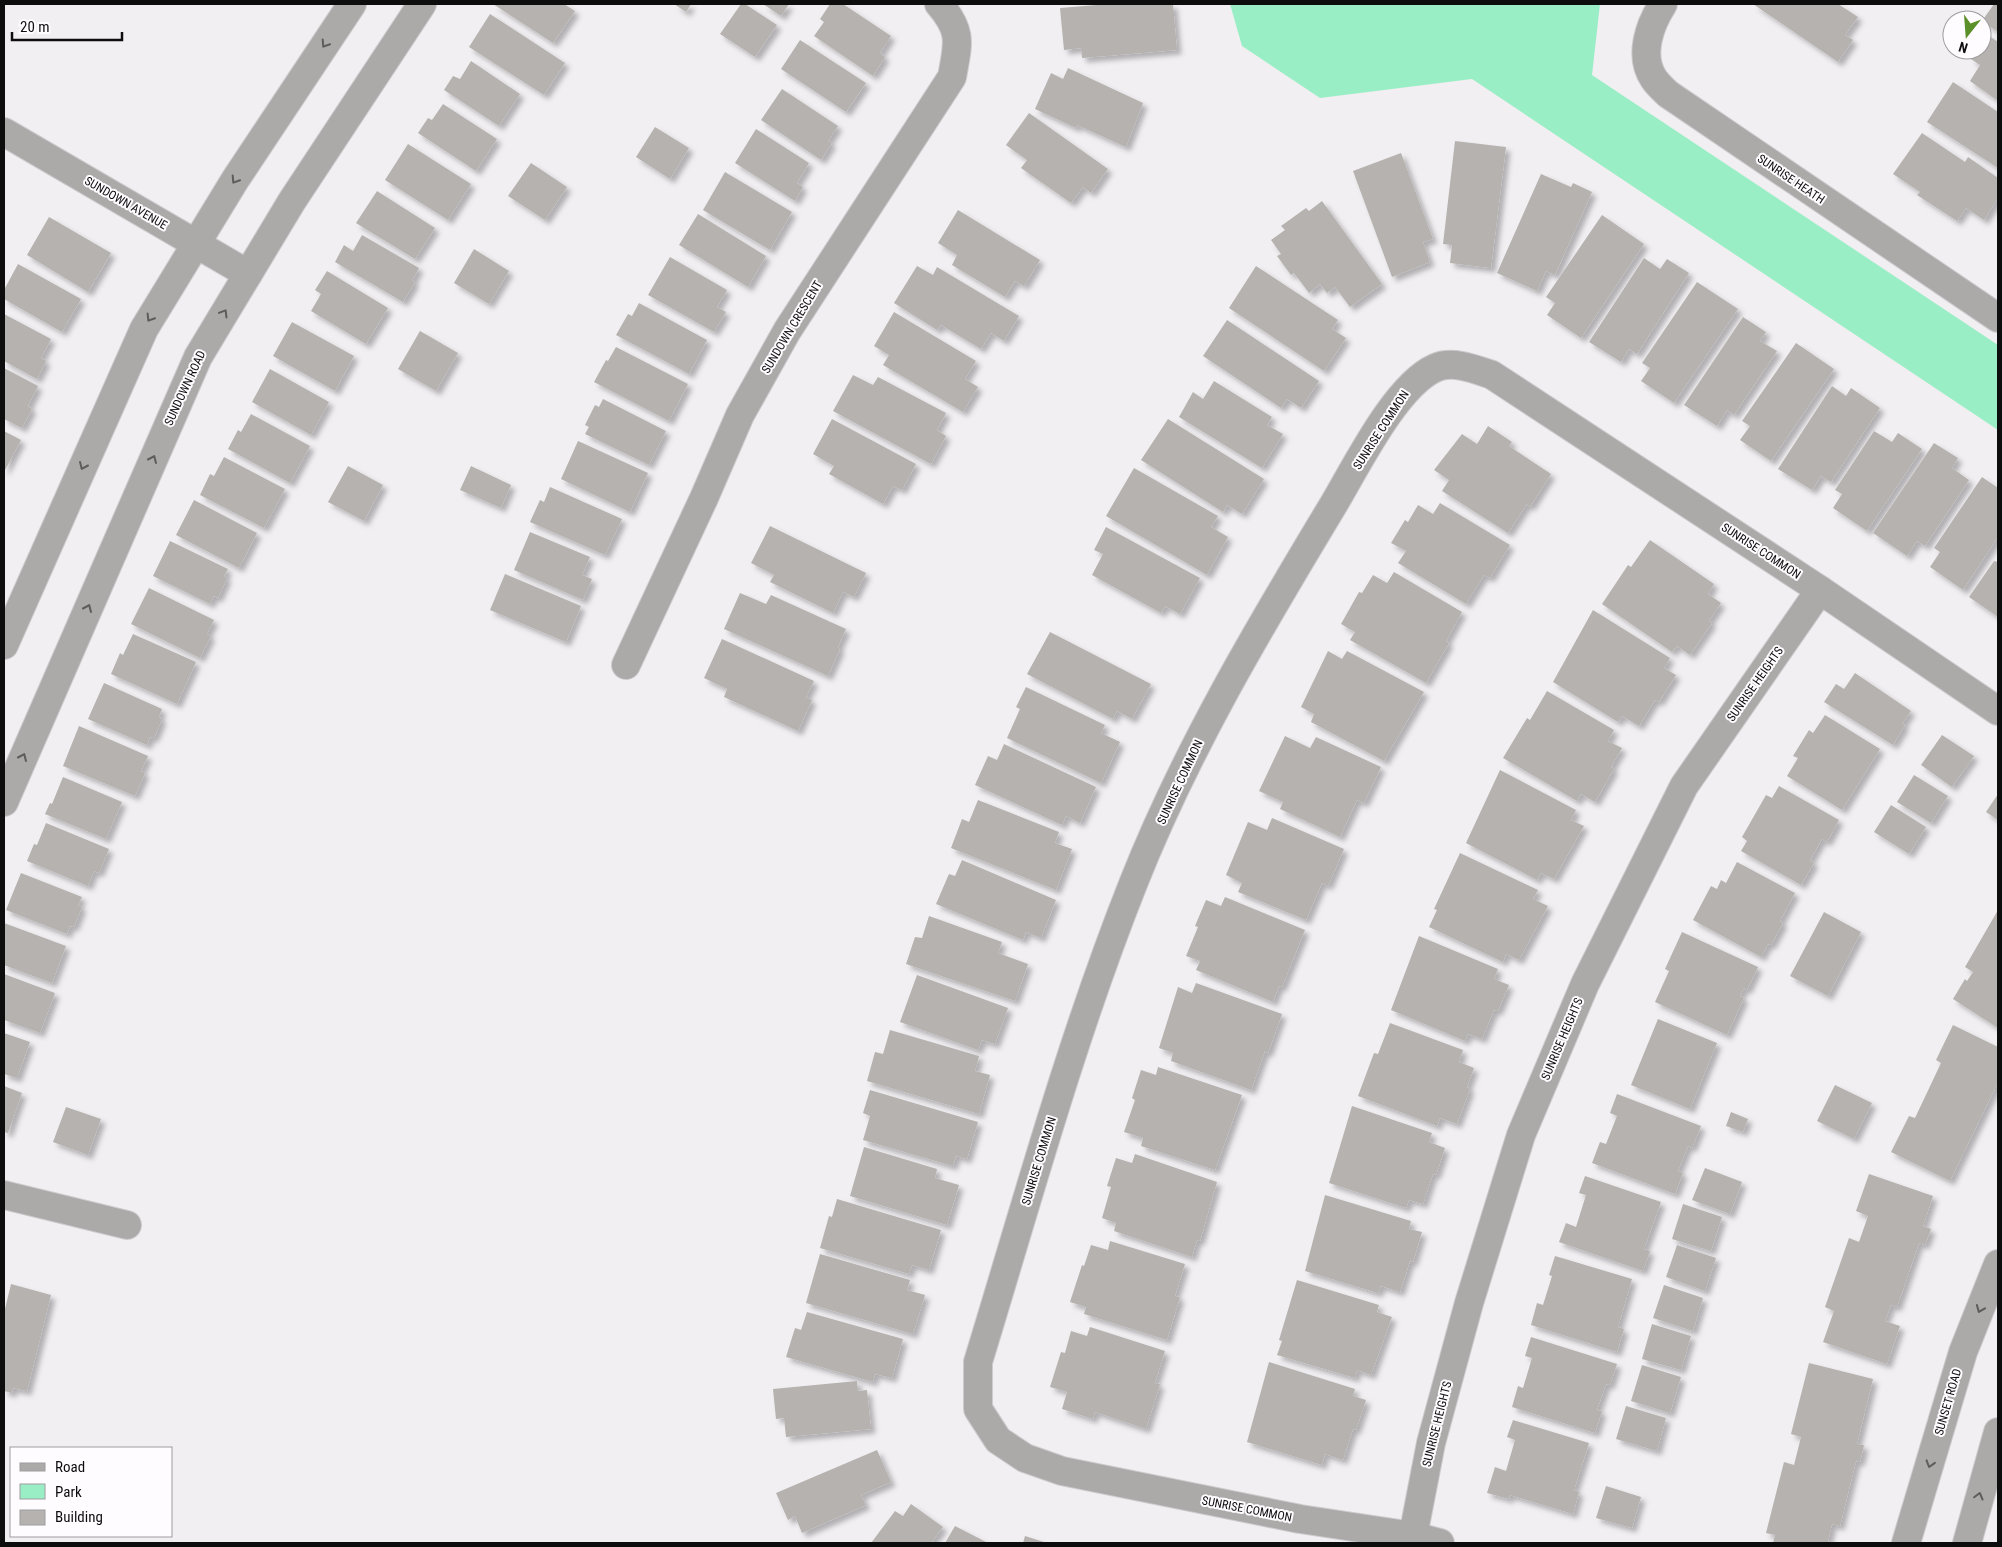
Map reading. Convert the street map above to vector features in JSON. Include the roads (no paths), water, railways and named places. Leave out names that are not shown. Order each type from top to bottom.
[{"type":"street","points":[[4,645],[144,329],[235,180],[352,4]]},
{"type":"street","name":"SUNDOWN ROAD","points":[[4,802],[198,357],[292,201],[422,4]]},
{"type":"street","name":"SUNDOWN CRESCENT","points":[[626,665],[704,498],[740,415],[787,332],[952,77],[959,39],[950,17],[939,4]]},
{"type":"street","name":"SUNRISE HEATH","points":[[1664,4],[1657,13],[1647,40],[1647,61],[1653,79],[1668,94],[1998,318]]},
{"type":"street","name":"SUNDOWN AVENUE","points":[[4,132],[248,274]]},
{"type":"street","name":"SUNRISE COMMON","points":[[1440,1543],[1413,1536],[1300,1519],[1062,1472],[1025,1458],[998,1440],[978,1410],[978,1362],[1084,1015],[1134,882],[1193,752],[1279,595],[1374,438],[1407,389],[1437,367],[1465,366],[1492,375],[1820,590],[1998,711]]},
{"type":"street","name":"SUNRISE HEIGHTS","points":[[1413,1536],[1431,1443],[1469,1302],[1521,1135],[1585,984],[1684,786],[1820,590]]},
{"type":"street","points":[[4,1195],[127,1226]]},
{"type":"street","name":"SUNSET ROAD","points":[[1906,1543],[1963,1352],[1998,1264]]},
{"type":"street","points":[[1967,1543],[1998,1432]]}]
